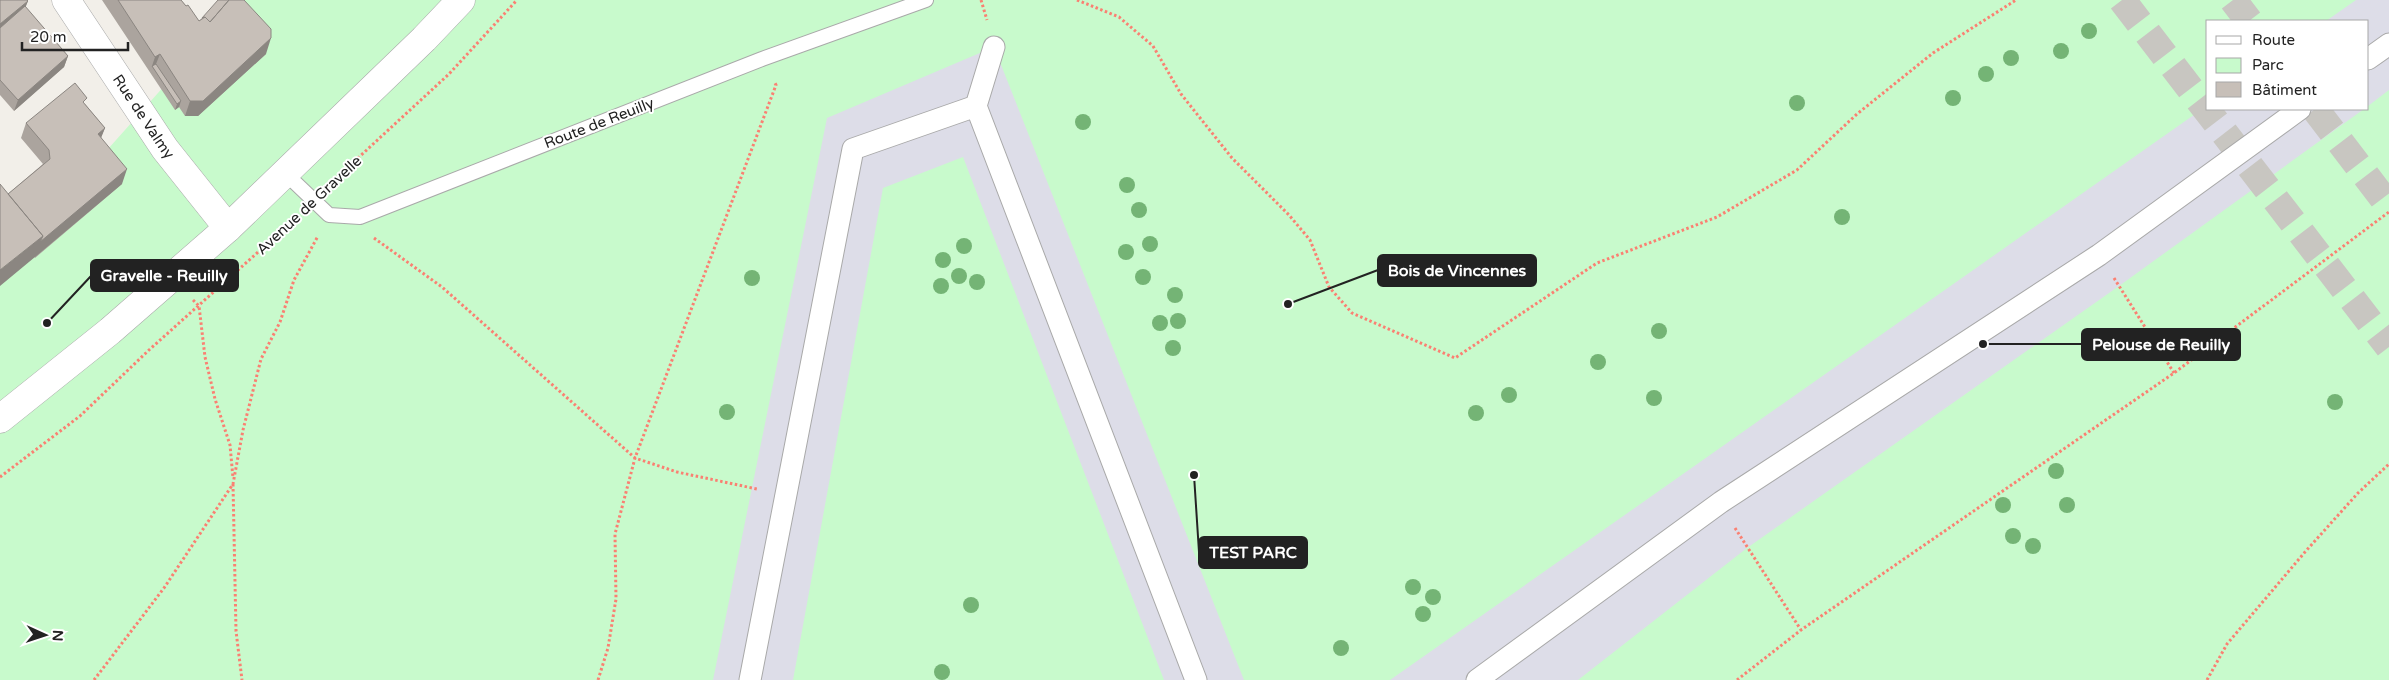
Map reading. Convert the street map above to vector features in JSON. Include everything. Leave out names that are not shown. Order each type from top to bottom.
[{"type":"street","name":"Rue de Valmy","points":[[66,0],[165,149],[228,228]]},
{"type":"street","points":[[0,419],[110,331],[228,228],[424,39],[461,0]]},
{"type":"street","points":[[2369,58],[2389,44]]},
{"type":"street","points":[[994,47],[976,106],[1196,680]]},
{"type":"street","points":[[750,680],[853,149],[976,106]]},
{"type":"street","points":[[1476,680],[1721,502],[2099,255],[2299,110]]},
{"type":"lane","name":"Route de Reuilly","points":[[329,215],[360,217],[762,58],[926,0]]},
{"type":"lane","points":[[285,173],[329,215]]},
{"type":"path","name":"Avenue de Gravelle","points":[[0,477],[80,416],[279,234],[449,74],[517,0]]},
{"type":"path","points":[[1077,0],[1119,17],[1153,46],[1181,94],[1232,158],[1289,215],[1310,240],[1329,287],[1352,313],[1455,358],[1597,263],[1717,217],[1797,170],[1856,114],[1933,53],[2016,0]]},
{"type":"path","points":[[598,680],[608,648],[616,599],[615,534],[635,458],[776,84],[762,58]]},
{"type":"path","points":[[1737,680],[1801,630],[2174,373],[2389,212]]},
{"type":"path","points":[[94,680],[164,588],[233,484],[243,430],[262,359],[280,322],[294,280],[329,215]]},
{"type":"path","points":[[360,217],[375,240],[442,287],[635,458],[702,478],[786,494]]},
{"type":"path","points":[[172,278],[199,306],[205,357],[215,400],[230,445],[233,484],[236,631],[242,680]]},
{"type":"path","points":[[2119,286],[2174,373]]},
{"type":"path","points":[[2207,680],[2227,644],[2304,552],[2358,493],[2389,464]]},
{"type":"path","points":[[1747,548],[1801,630]]},
{"type":"green space","points":[[241,0],[2389,0],[2389,680],[0,680],[0,270]]},
{"type":"shaded area","points":[[2356,0],[2389,0],[2389,90],[2369,105],[2369,20],[2327,20]]},
{"type":"shaded area","points":[[994,47],[1244,680],[1164,680],[963,157],[883,188],[793,680],[713,680],[827,118]]},
{"type":"shaded area","points":[[2206,106],[2206,110],[2363,110],[2119,286],[1747,548],[1578,680],[1390,680]]},
{"type":"building","points":[[0,0],[27,0],[28,1],[0,24]]},
{"type":"building","points":[[118,0],[181,0],[186,6],[188,5],[199,21],[205,17],[210,22],[229,0],[244,0],[271,29],[271,38],[203,101],[190,101],[160,54],[155,57]]},
{"type":"building","points":[[218,0],[229,0],[210,22],[205,17],[202,18]]},
{"type":"building","points":[[25,6],[68,56],[18,100],[0,80],[0,28]]},
{"type":"building","points":[[156,64],[181,101],[177,104],[152,66]]},
{"type":"building","points":[[75,83],[87,98],[83,102],[105,128],[98,134],[127,169],[40,242],[43,236],[8,194],[50,159],[49,150],[26,123]]},
{"type":"building","points":[[0,184],[43,236],[0,270]]},
{"type":"tunnel","points":[[2122,0],[2206,109]]},
{"type":"tunnel","points":[[2233,0],[2248,20]]},
{"type":"tunnel","points":[[2207,110],[2389,347]]},
{"type":"tunnel","points":[[2316,110],[2389,206]]},
{"type":"place","name":"Bois de Vincennes","points":[[1288,304]]},
{"type":"place","name":"Gravelle - Reuilly","points":[[47,323]]},
{"type":"place","name":"Pelouse de Reuilly","points":[[1983,344]]},
{"type":"place","name":"TEST PARC","points":[[1194,475]]}]
